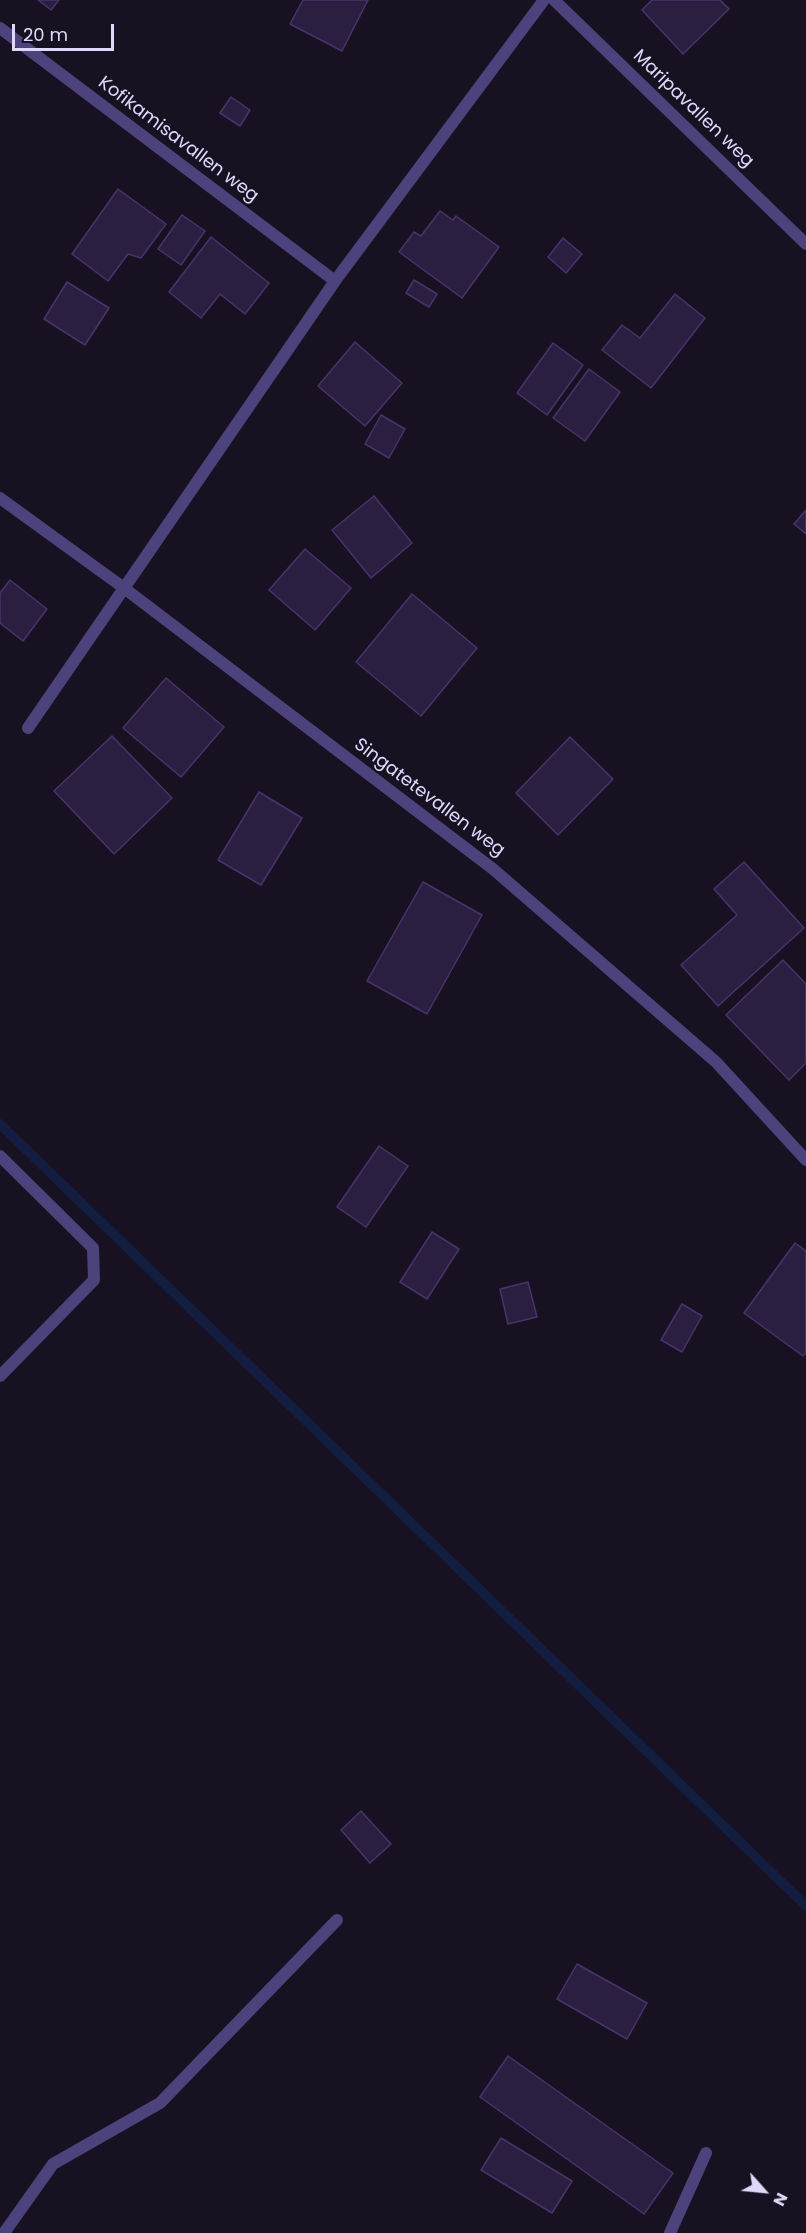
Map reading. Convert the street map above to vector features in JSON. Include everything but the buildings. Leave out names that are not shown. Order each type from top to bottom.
[{"type":"street","points":[[28,728],[335,281],[544,0]]},
{"type":"street","name":"Maripavallen weg","points":[[554,0],[806,244]]},
{"type":"street","name":"Kofikamisavallen weg","points":[[0,28],[335,281]]},
{"type":"street","name":"Singatetevallen weg","points":[[0,498],[124,588],[493,869],[716,1062],[806,1160]]},
{"type":"street","points":[[0,1156],[93,1248],[94,1280],[0,1376]]},
{"type":"street","points":[[4,2233],[53,2164],[160,2103],[337,1920]]},
{"type":"street","points":[[670,2233],[706,2153]]},
{"type":"waterway","points":[[0,1124],[806,1906]]}]
